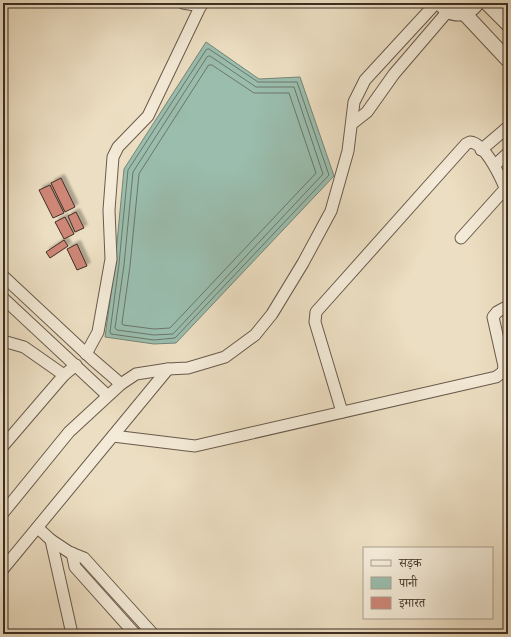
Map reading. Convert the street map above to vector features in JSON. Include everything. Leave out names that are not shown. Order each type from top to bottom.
[{"type":"street","points":[[86,354],[98,332],[111,259],[109,210],[113,157],[118,147],[148,116],[201,4],[183,3]]},
{"type":"street","points":[[3,513],[68,432],[121,384],[136,374],[168,369],[188,368],[225,357],[255,335],[272,314],[303,263],[331,211],[346,158],[353,123],[354,102],[365,80],[436,3]]},
{"type":"street","points":[[353,123],[367,112],[444,7],[452,13],[464,13],[469,11],[477,3]]},
{"type":"street","points":[[487,3],[508,24]]},
{"type":"street","points":[[464,13],[508,60]]},
{"type":"street","points":[[481,150],[508,127]]},
{"type":"street","points":[[342,412],[315,322],[316,312],[466,144],[473,142],[495,165],[507,192],[462,238]]},
{"type":"street","points":[[495,165],[508,153]]},
{"type":"street","points":[[3,276],[86,354],[121,384]]},
{"type":"street","points":[[3,298],[108,395]]},
{"type":"street","points":[[496,377],[503,372],[504,366],[493,316],[508,306]]},
{"type":"street","points":[[3,341],[24,347],[64,375]]},
{"type":"street","points":[[3,446],[64,375],[76,365]]},
{"type":"street","points":[[3,569],[168,369]]},
{"type":"street","points":[[113,436],[195,446],[508,374]]},
{"type":"street","points":[[38,528],[51,540],[72,553],[84,558],[152,634]]},
{"type":"street","points":[[51,540],[72,634]]},
{"type":"street","points":[[72,553],[76,567],[135,634]]},
{"type":"water","points":[[206,42],[259,79],[300,77],[334,176],[176,343],[154,344],[105,337],[115,264],[124,169]]},
{"type":"building","points":[[61,178],[75,207],[65,212],[51,183]]},
{"type":"building","points":[[50,185],[64,213],[53,218],[39,190]]},
{"type":"building","points":[[76,212],[84,228],[75,232],[68,216]]},
{"type":"building","points":[[65,217],[74,234],[64,239],[55,222]]},
{"type":"building","points":[[64,240],[68,246],[50,258],[46,252]]},
{"type":"building","points":[[77,244],[87,266],[77,270],[67,249]]}]
